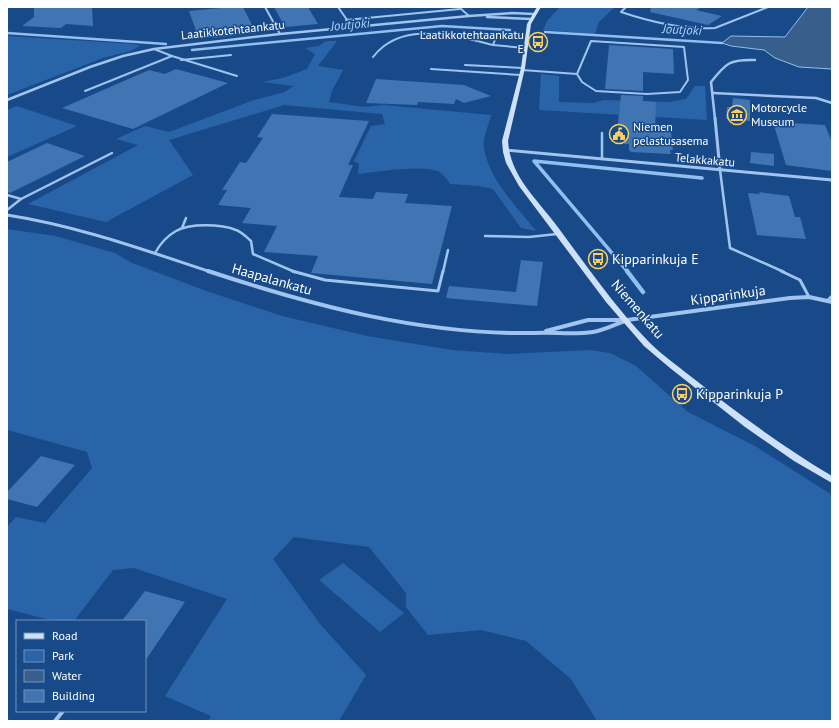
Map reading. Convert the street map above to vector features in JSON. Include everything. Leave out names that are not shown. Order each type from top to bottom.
[{"type":"street","points":[[504,150],[522,71],[529,24],[539,7]]},
{"type":"street","name":"Laatikkotehtaankatu","points":[[7,100],[90,67],[123,56],[154,49],[280,34],[469,16],[512,13],[532,17]]},
{"type":"street","name":"Laatikkotehtaankatu","points":[[469,16],[532,17]]},
{"type":"street","points":[[720,170],[711,82],[728,61],[755,60]]},
{"type":"street","points":[[713,94],[816,98],[832,103]]},
{"type":"street","name":"Telakkakatu","points":[[504,150],[832,180]]},
{"type":"street","name":"Niemenkatu","points":[[504,150],[513,170],[559,234],[647,344],[734,416],[798,460],[832,480]]},
{"type":"street","name":"Haapalankatu","points":[[7,215],[79,228],[226,278],[334,308],[390,320],[457,331],[503,334],[594,332],[627,320]]},
{"type":"street","name":"Kipparinkuja","points":[[627,320],[783,299],[809,297],[830,301]]},
{"type":"street","name":"Haapalankatu","points":[[538,333],[588,320],[627,320]]},
{"type":"lane","points":[[264,7],[280,34]]},
{"type":"lane","points":[[338,7],[352,27]]},
{"type":"lane","points":[[626,7],[621,12],[680,26],[706,29],[715,28],[768,7]]},
{"type":"lane","points":[[346,20],[459,8],[469,16]]},
{"type":"lane","points":[[373,57],[379,47],[393,39],[420,35],[462,38],[493,46],[525,48]]},
{"type":"lane","points":[[493,46],[496,37]]},
{"type":"lane","points":[[591,41],[684,47],[688,80],[680,92],[640,93],[596,91],[582,82],[577,74],[591,41]]},
{"type":"lane","points":[[154,49],[179,60],[238,76]]},
{"type":"lane","points":[[179,60],[231,55]]},
{"type":"lane","points":[[85,91],[172,56]]},
{"type":"lane","points":[[484,66],[485,62]]},
{"type":"lane","points":[[465,64],[522,71]]},
{"type":"lane","points":[[431,69],[577,74]]},
{"type":"lane","points":[[602,133],[602,159]]},
{"type":"lane","points":[[7,210],[21,199],[112,153]]},
{"type":"lane","points":[[720,170],[730,248],[800,280],[809,297]]},
{"type":"lane","points":[[7,194],[21,199]]},
{"type":"lane","points":[[182,228],[186,218]]},
{"type":"lane","points":[[155,253],[161,243],[182,228],[219,226],[237,230],[250,241],[253,254],[273,266],[306,276],[324,280],[438,291],[448,250]]},
{"type":"lane","points":[[485,236],[559,234]]},
{"type":"lane","points":[[830,301],[832,296]]},
{"type":"lane","points":[[55,721],[62,712]]},
{"type":"green space","points":[[560,7],[615,7],[599,22],[595,34],[543,30],[547,21]]},
{"type":"green space","points":[[7,36],[134,44],[140,46],[130,51],[103,58],[7,95]]},
{"type":"green space","points":[[326,41],[337,41],[318,66],[343,70],[332,91],[329,102],[364,107],[383,105],[491,115],[484,140],[487,160],[498,182],[536,231],[521,228],[493,189],[479,186],[450,184],[443,175],[437,171],[429,169],[409,169],[358,174],[359,164],[354,161],[371,126],[385,124],[382,114],[284,105],[169,140],[193,175],[106,222],[28,204],[138,145],[116,139],[145,126],[169,132],[254,100],[285,92],[293,86],[262,82],[283,78],[307,69],[315,54],[305,48],[319,46]]},
{"type":"green space","points":[[541,74],[559,76],[559,102],[593,103],[604,100],[669,102],[686,99],[695,86],[705,86],[707,120],[539,110]]},
{"type":"green space","points":[[17,106],[77,126],[7,157],[7,110]]},
{"type":"green space","points":[[7,229],[55,236],[115,253],[132,263],[209,292],[282,316],[367,336],[452,350],[508,354],[589,350],[610,353],[636,366],[688,412],[755,446],[832,495],[832,721],[597,721],[571,679],[526,641],[481,630],[428,635],[406,607],[406,593],[369,547],[294,537],[273,559],[320,624],[366,675],[339,721],[208,721],[211,716],[165,696],[227,599],[134,568],[113,570],[75,620],[50,620],[7,609],[7,527],[16,517],[45,523],[92,468],[87,452],[7,430]]},
{"type":"green space","points":[[343,563],[404,613],[380,632],[319,580]]},
{"type":"water","points":[[808,7],[832,7],[832,69],[799,67],[775,58],[764,50],[731,46],[722,43],[731,36],[785,37]]},
{"type":"building","points":[[34,7],[92,7],[93,26],[66,24],[61,28],[22,26],[34,17]]},
{"type":"building","points":[[243,7],[256,33],[212,38],[211,34],[198,36],[189,11]]},
{"type":"building","points":[[274,7],[308,7],[318,24],[285,27]]},
{"type":"building","points":[[651,7],[702,7],[696,10],[722,16],[708,25],[650,12]]},
{"type":"building","points":[[609,45],[673,49],[674,74],[643,72],[643,91],[605,89]]},
{"type":"building","points":[[176,69],[228,83],[133,129],[62,108],[149,70],[165,74]]},
{"type":"building","points":[[376,79],[464,85],[491,96],[464,103],[456,99],[454,104],[418,102],[417,105],[366,103]]},
{"type":"building","points":[[621,95],[643,96],[643,101],[656,102],[655,131],[671,132],[673,150],[670,150],[671,154],[631,152],[629,150],[629,144],[624,144],[623,124],[618,124]]},
{"type":"building","points":[[733,98],[750,100],[750,121],[726,119],[727,107],[732,107]]},
{"type":"building","points":[[272,114],[369,121],[348,165],[353,165],[339,197],[373,199],[376,192],[408,194],[405,203],[452,206],[432,284],[311,273],[318,256],[264,252],[277,226],[242,223],[251,208],[218,205],[227,190],[222,190],[240,162],[246,163],[263,138],[257,137]]},
{"type":"building","points":[[773,122],[825,125],[832,142],[832,171],[786,165]]},
{"type":"building","points":[[47,143],[85,156],[10,193],[7,192],[7,162]]},
{"type":"building","points":[[751,152],[774,154],[774,166],[750,163]]},
{"type":"building","points":[[759,192],[789,196],[795,217],[800,217],[806,239],[757,235],[748,193],[760,194]]},
{"type":"building","points":[[521,260],[543,262],[537,306],[446,298],[449,286],[516,292]]},
{"type":"building","points":[[41,456],[75,465],[37,507],[7,499],[7,492]]},
{"type":"building","points":[[145,591],[185,602],[146,660],[146,620],[123,620]]},
{"type":"waterway","name":"Joutjoki","points":[[192,50],[442,26],[510,30]]},
{"type":"waterway","name":"Joutjoki","points":[[545,32],[722,43]]},
{"type":"waterway","name":"Joutjoki","points":[[7,33],[166,44]]},
{"type":"waterway","points":[[628,272],[534,161],[702,178]]},
{"type":"waterway","points":[[627,271],[643,292]]},
{"type":"place","name":"Laatikkotehtaankatu E","points":[[538,42]]},
{"type":"place","name":"Motorcycle Museum","points":[[737,115]]},
{"type":"place","name":"Niemen pelastusasema","points":[[619,134]]},
{"type":"place","name":"Kipparinkuja E","points":[[598,259]]},
{"type":"place","name":"Kipparinkuja P","points":[[682,394]]}]
